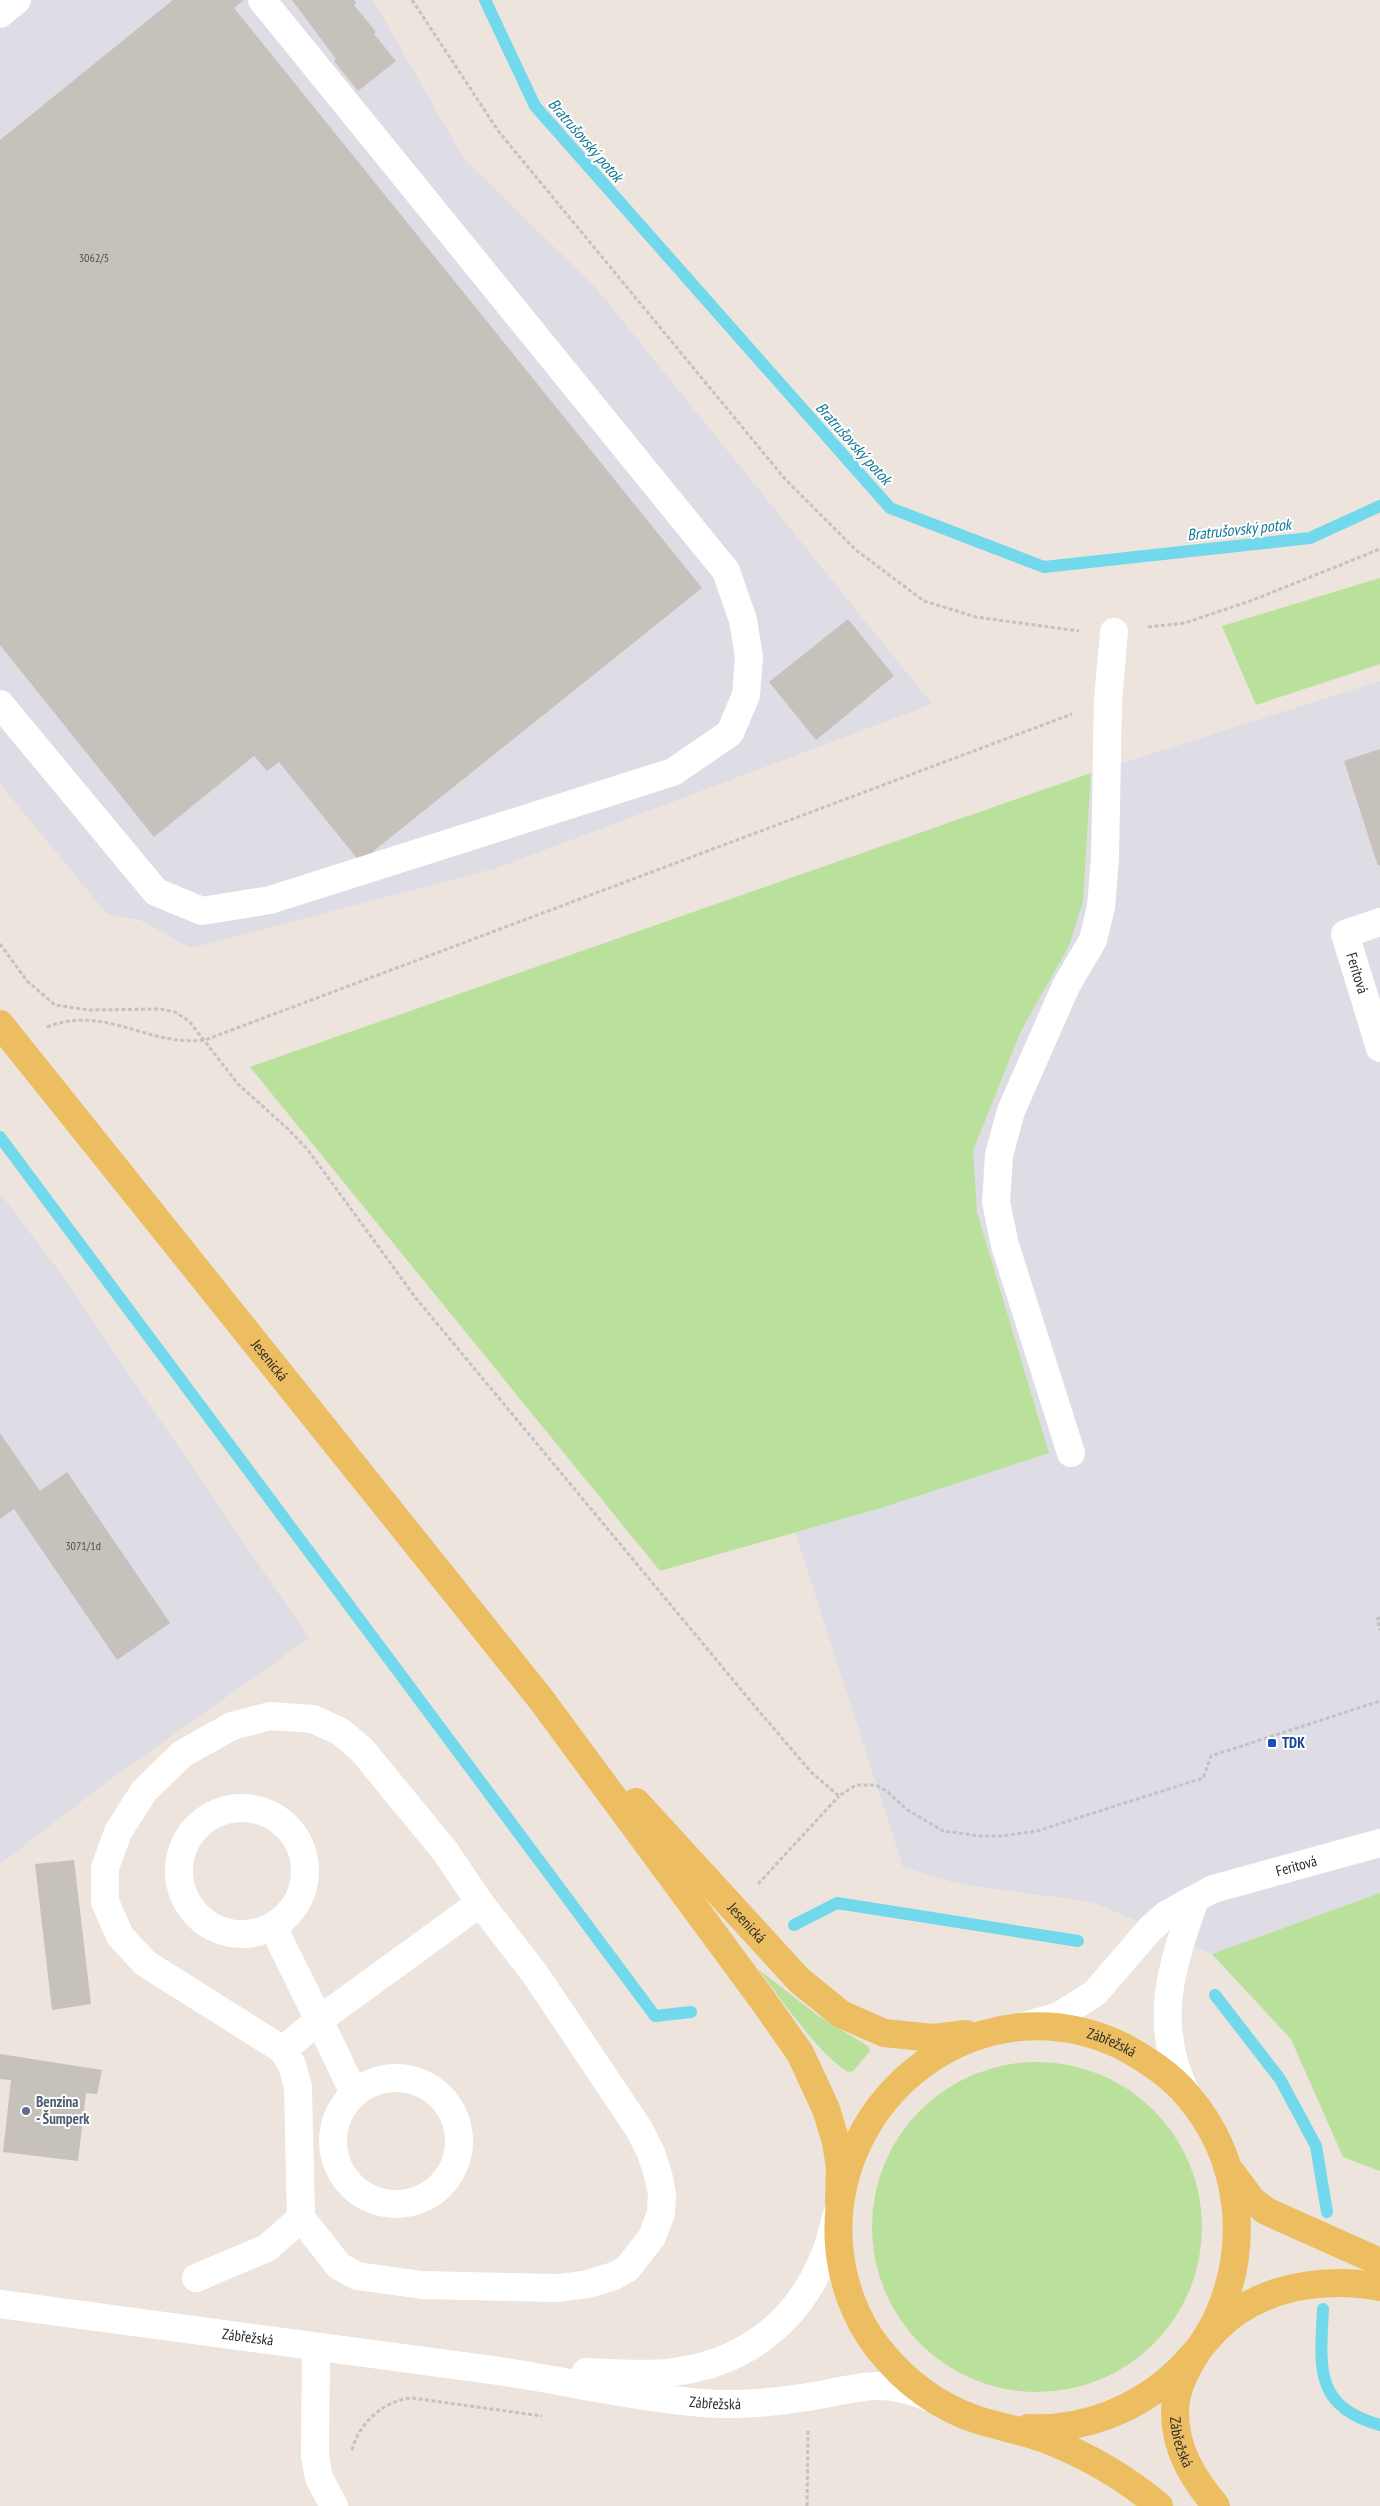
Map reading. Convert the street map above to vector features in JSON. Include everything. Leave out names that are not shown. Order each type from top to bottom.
[{"type":"main road","name":"Jesenická","points":[[7,1032],[540,1698],[800,2053],[826,2109],[836,2142],[840,2167],[839,2201]]},
{"type":"main road","name":"Jesenická","points":[[540,1698],[799,1980],[841,2014],[884,2033],[910,2037],[934,2038],[1009,2029]]},
{"type":"main road","name":"Zábřežská","points":[[996,2425],[1039,2429],[1065,2427],[1099,2419],[1131,2406],[1160,2387],[1180,2370],[1199,2347],[1216,2321],[1228,2291],[1237,2250],[1237,2207],[1228,2166],[1218,2140],[1203,2115],[1186,2093],[1166,2074],[1140,2055],[1110,2041],[1079,2031],[1059,2028],[1009,2029],[982,2035],[957,2044],[933,2057],[903,2079],[866,2125],[853,2151],[839,2201],[840,2261],[848,2294],[874,2345],[892,2365],[932,2399],[963,2415],[996,2425],[1042,2438],[1070,2450],[1138,2488],[1159,2506]]},
{"type":"main road","points":[[1228,2166],[1252,2200],[1266,2211],[1380,2262]]},
{"type":"main road","points":[[1199,2347],[1238,2311],[1268,2296],[1300,2287],[1325,2283],[1350,2283],[1380,2287]]},
{"type":"main road","name":"Zábřežská","points":[[1199,2347],[1180,2388],[1175,2409],[1176,2429],[1188,2467],[1216,2506]]},
{"type":"street","points":[[0,14],[17,0]]},
{"type":"street","points":[[0,704],[156,892],[202,912],[270,900],[673,772],[730,733],[746,695],[749,657],[743,620],[726,571],[262,0]]},
{"type":"street","points":[[1072,1453],[1005,1245],[996,1202],[999,1155],[1011,1112],[1066,986],[1092,940],[1101,907],[1105,858],[1108,701],[1114,632]]},
{"type":"street","name":"Feritová","points":[[1380,922],[1345,934],[1380,1048]]},
{"type":"street","points":[[270,1716],[313,1719],[341,1732],[362,1750],[445,1851],[480,1903],[535,1974],[639,2129],[651,2153],[662,2195],[661,2213],[652,2237],[627,2269],[614,2276],[588,2284],[559,2288],[422,2285],[357,2276],[339,2266],[301,2218],[298,2087],[292,2065],[283,2050],[145,1963],[120,1936],[105,1902],[106,1868],[118,1832],[144,1791],[182,1754],[232,1726],[270,1716]]},
{"type":"street","points":[[236,1808],[256,1809],[273,1816],[288,1828],[299,1844],[304,1862],[305,1881],[299,1900],[288,1915],[273,1927],[254,1934],[233,1934],[214,1928],[197,1916],[185,1899],[180,1873],[180,1859],[187,1840],[200,1824],[218,1813],[236,1808]]},
{"type":"street","name":"Feritová","points":[[1009,2029],[1039,2023],[1073,2009],[1095,1993],[1106,1982],[1150,1929],[1167,1914],[1204,1894],[1380,1843]]},
{"type":"street","points":[[1186,2093],[1175,2070],[1166,2017],[1168,1990],[1176,1953],[1204,1894]]},
{"type":"street","points":[[283,2050],[319,2020],[480,1903]]},
{"type":"street","points":[[273,1927],[354,2093]]},
{"type":"street","points":[[391,2078],[411,2079],[429,2087],[445,2101],[455,2118],[459,2138],[457,2158],[449,2176],[435,2191],[417,2200],[396,2204],[375,2201],[356,2190],[341,2173],[334,2152],[334,2131],[341,2110],[354,2093],[372,2083],[391,2078]]},
{"type":"street","name":"Zábřežská","points":[[496,2370],[672,2372],[694,2369],[726,2359],[768,2335],[798,2304],[822,2263],[832,2235],[839,2201]]},
{"type":"street","points":[[196,2278],[267,2248],[301,2218]]},
{"type":"street","name":"Zábřežská","points":[[0,2304],[496,2370],[664,2400],[739,2406],[803,2398],[867,2385],[888,2385],[912,2390],[932,2399]]},
{"type":"street","points":[[316,2347],[316,2456],[319,2478],[334,2506]]},
{"type":"path","points":[[412,0],[499,132],[785,479],[856,550],[924,601],[976,617],[1027,625],[1114,632],[1185,623],[1253,600],[1380,550]]},
{"type":"path","points":[[7,1032],[60,1022],[88,1020],[106,1021],[164,1039],[186,1042],[205,1040],[1108,701]]},
{"type":"path","points":[[0,944],[27,981],[55,1005],[88,1010],[160,1009],[174,1012],[189,1021],[238,1084],[288,1129],[308,1150],[415,1297],[753,1704],[811,1772],[839,1796]]},
{"type":"path","points":[[1380,1618],[1376,1619],[1380,1630]]},
{"type":"path","points":[[755,1887],[839,1796],[856,1785],[876,1785],[888,1792],[906,1809],[943,1830],[980,1836],[1037,1831],[1203,1778],[1211,1756],[1380,1701]]},
{"type":"path","points":[[350,2456],[355,2438],[369,2419],[397,2399],[412,2398],[550,2417]]},
{"type":"path","points":[[807,2506],[809,2424]]},
{"type":"path","points":[[800,2430],[808,2429]]},
{"type":"shaded area","points":[[0,0],[373,0],[464,159],[596,288],[932,704],[497,868],[191,948],[140,920],[107,914],[0,784]]},
{"type":"shaded area","points":[[1380,681],[1380,2171],[1343,2157],[1291,2039],[1212,1954],[1093,1902],[959,1884],[903,1867],[795,1532],[881,1508],[1049,1453],[977,1212],[973,1151],[1021,1031],[1069,946],[1083,902],[1091,773]]},
{"type":"shaded area","points":[[0,1193],[55,1266],[309,1638],[104,1784],[0,1864]]},
{"type":"green space","points":[[1380,578],[1380,664],[1256,705],[1222,626]]},
{"type":"green space","points":[[1091,773],[1083,902],[1069,946],[1021,1031],[973,1151],[977,1212],[1049,1453],[881,1508],[660,1571],[250,1067]]},
{"type":"green space","points":[[1380,1893],[1380,2171],[1343,2157],[1291,2039],[1212,1954]]},
{"type":"green space","points":[[758,1969],[817,2015],[868,2046],[870,2051],[853,2071],[848,2072],[825,2053],[800,2025]]},
{"type":"green space","points":[[1037,2062],[1069,2065],[1100,2075],[1129,2090],[1153,2111],[1174,2135],[1189,2164],[1199,2195],[1202,2227],[1199,2259],[1189,2290],[1174,2319],[1153,2343],[1129,2364],[1100,2379],[1069,2389],[1037,2392],[1005,2389],[974,2379],[945,2364],[921,2343],[900,2319],[885,2290],[875,2259],[872,2227],[875,2195],[885,2164],[900,2135],[921,2111],[945,2090],[974,2075],[1005,2065]]},
{"type":"building","points":[[173,0],[244,0],[234,8],[702,588],[360,862],[279,762],[267,771],[254,756],[154,837],[0,645],[0,140]]},
{"type":"building","points":[[292,0],[354,0],[356,3],[354,5],[396,61],[358,91],[334,61],[336,59]]},
{"type":"building","points":[[848,619],[894,676],[816,740],[769,682]]},
{"type":"building","points":[[1380,749],[1380,865],[1378,866],[1344,761]]},
{"type":"building","points":[[0,1433],[40,1491],[67,1472],[170,1623],[117,1660],[14,1509],[0,1519]]},
{"type":"building","points":[[74,1860],[91,2004],[52,2010],[35,1864]]},
{"type":"building","points":[[0,2054],[102,2070],[97,2094],[86,2093],[78,2161],[3,2152],[11,2080],[0,2079]]},
{"type":"waterway","name":"Bratrušovský potok","points":[[485,0],[535,106],[890,508],[1044,567],[1310,538],[1380,506]]},
{"type":"waterway","points":[[0,1137],[655,2016],[691,2012]]},
{"type":"waterway","points":[[794,1925],[837,1903],[1078,1941]]},
{"type":"waterway","points":[[1215,1995],[1280,2079],[1316,2146],[1327,2212]]},
{"type":"waterway","points":[[1323,2309],[1322,2366],[1332,2396],[1343,2407],[1358,2417],[1380,2425]]},
{"type":"place","name":"TDK","points":[[1272,1743]]},
{"type":"place","name":"Benzina - Šumperk","points":[[26,2111]]}]
